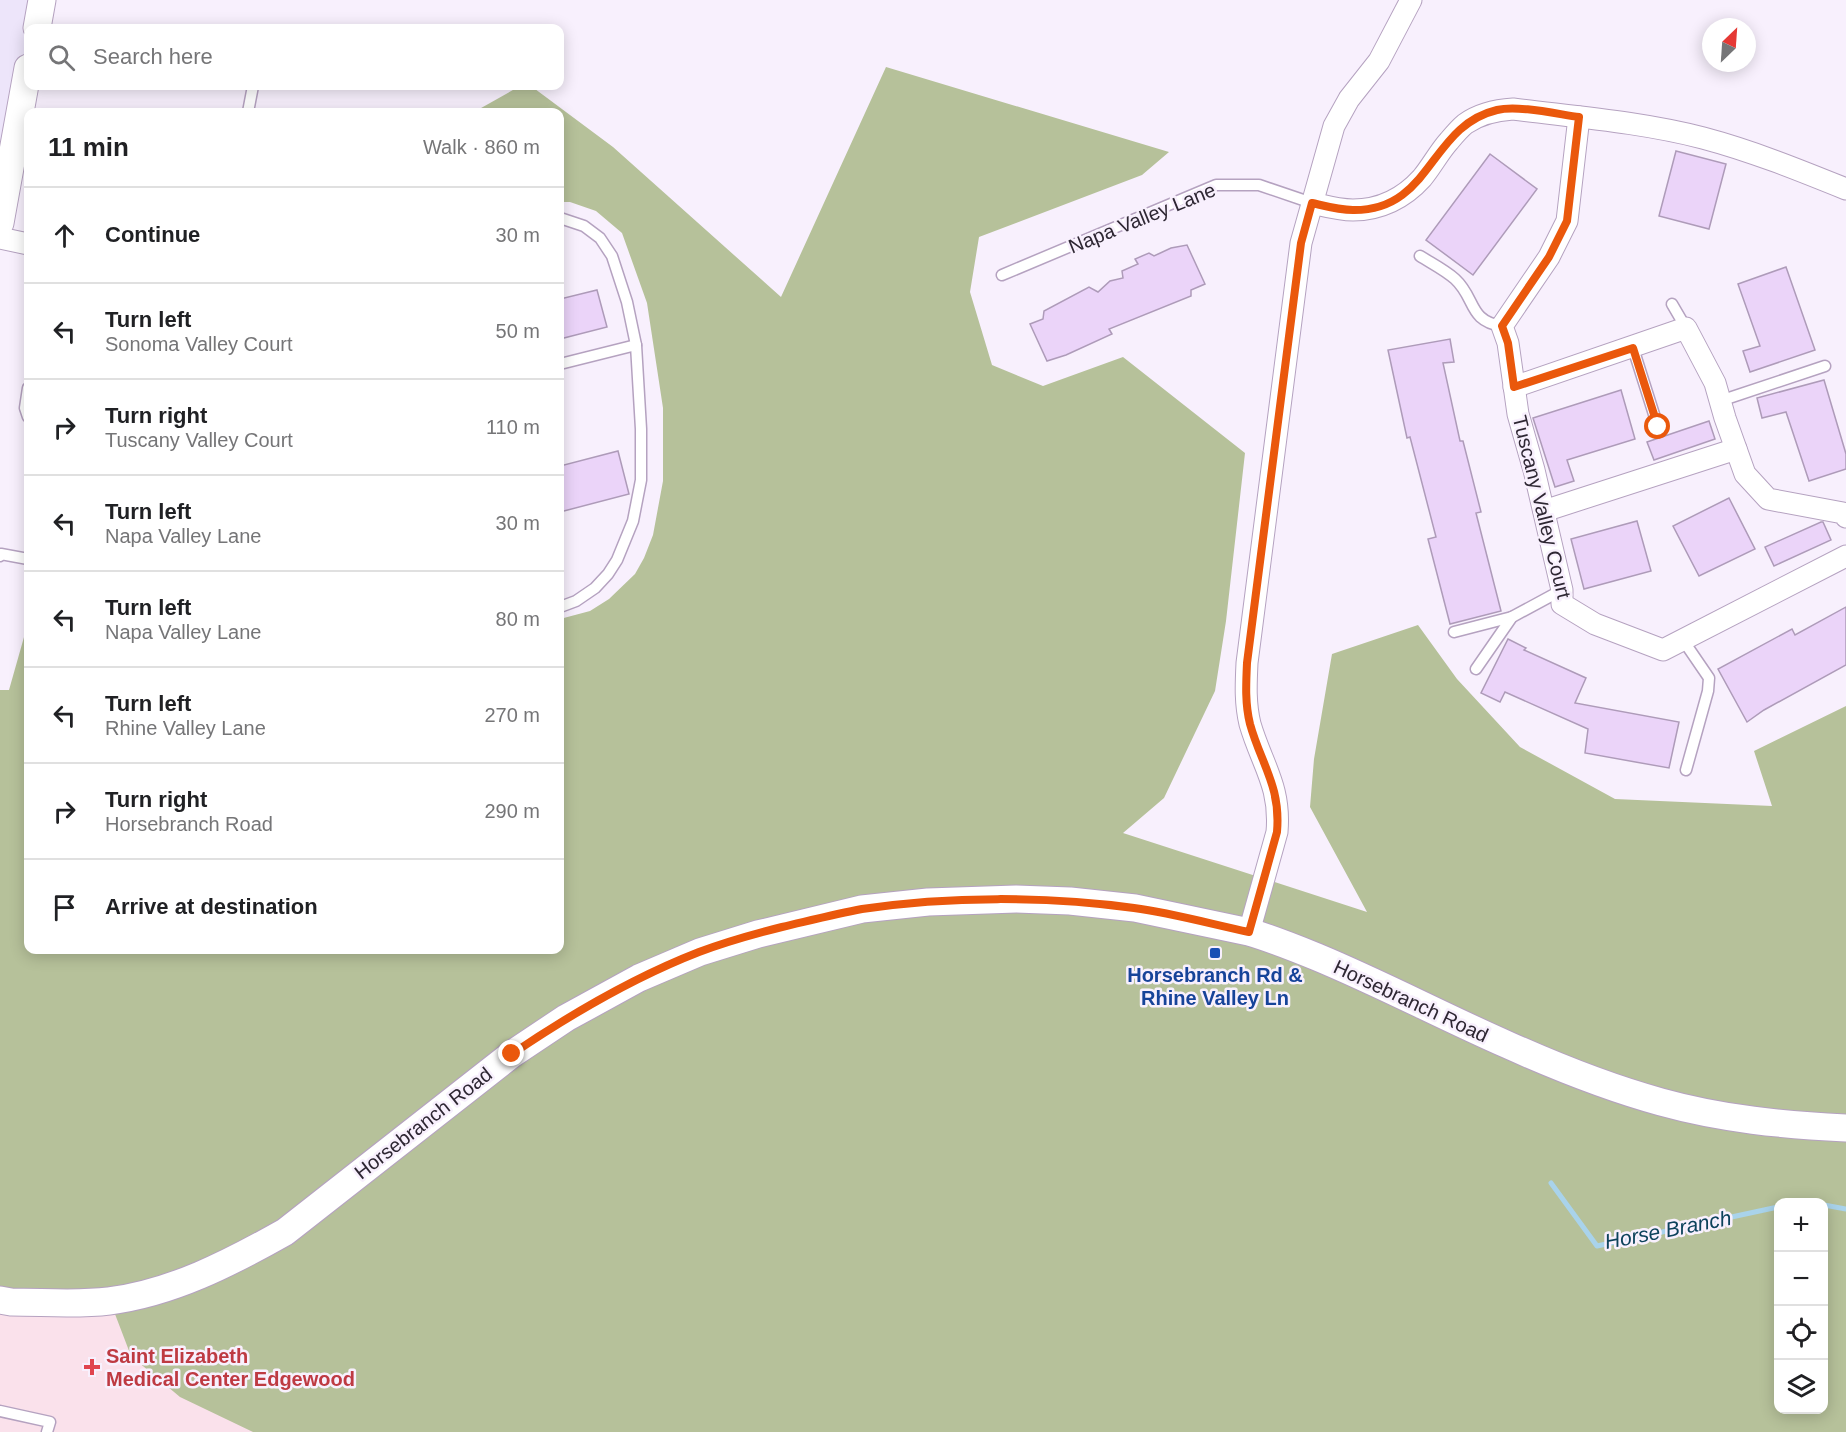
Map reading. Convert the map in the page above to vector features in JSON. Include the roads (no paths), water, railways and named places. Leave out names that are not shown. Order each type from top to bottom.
[{"type":"street","points":[[38,24],[42,0]]},
{"type":"street","points":[[1249,932],[1277,832],[1279,815],[1268,771],[1250,724],[1245,696],[1247,663],[1301,243],[1334,126],[1349,99],[1379,61],[1411,0]]},
{"type":"street","points":[[0,223],[24,90]]},
{"type":"street","name":"Napa Valley Lane","points":[[1312,203],[1354,210],[1374,208],[1395,200],[1404,195],[1422,178],[1442,149],[1463,126],[1475,118],[1498,110],[1513,109],[1644,125],[1702,138],[1763,156],[1846,189]]},
{"type":"street","points":[[1502,326],[1549,257],[1567,221],[1579,117]]},
{"type":"street","points":[[0,238],[24,243]]},
{"type":"street","name":"Tuscany Valley Court","points":[[1502,326],[1508,343],[1518,414],[1534,470],[1562,590],[1562,604],[1595,624],[1663,650],[1846,556]]},
{"type":"street","points":[[1514,387],[1686,328],[1715,383],[1745,474],[1768,499],[1842,513],[1846,517]]},
{"type":"street","points":[[1544,511],[1736,449]]},
{"type":"street","name":"Horsebranch Road","points":[[0,1300],[11,1302],[110,1301],[157,1291],[203,1275],[285,1232],[512,1054],[566,1018],[649,974],[700,952],[758,933],[862,909],[928,902],[1016,899],[1070,901],[1135,908],[1249,932],[1341,967],[1508,1045],[1618,1089],[1705,1113],[1789,1125],[1846,1128]]},
{"type":"lane","points":[[249,108],[252,90]]},
{"type":"lane","name":"Napa Valley Lane","points":[[1002,275],[1216,185],[1259,185],[1312,203]]},
{"type":"lane","points":[[564,219],[584,226],[600,238],[612,256],[627,302],[636,345],[641,429],[641,480],[633,521],[617,560],[595,588],[576,601],[564,606]]},
{"type":"lane","points":[[1420,256],[1455,279],[1466,292],[1477,315],[1489,324],[1502,326]]},
{"type":"lane","points":[[1672,304],[1686,328]]},
{"type":"lane","points":[[564,363],[636,345]]},
{"type":"lane","points":[[1633,348],[1658,427]]},
{"type":"lane","points":[[1720,401],[1825,366]]},
{"type":"lane","points":[[0,556],[1,554],[24,558]]},
{"type":"lane","points":[[1454,632],[1512,617],[1562,590]]},
{"type":"lane","points":[[1476,669],[1512,617]]},
{"type":"lane","points":[[1683,640],[1709,678],[1708,691],[1686,770]]},
{"type":"lane","points":[[0,1411],[50,1422],[47,1432]]},
{"type":"waterway","name":"Horse Branch","points":[[1551,1183],[1597,1246],[1774,1208]]},
{"type":"waterway","name":"Horse Branch","points":[[1828,1206],[1846,1209]]},
{"type":"place","name":"Horsebranch Rd & Rhine Valley Ln","points":[[1215,953]]},
{"type":"place","name":"Saint Elizabeth Medical Center Edgewood","points":[[92,1367]]}]
